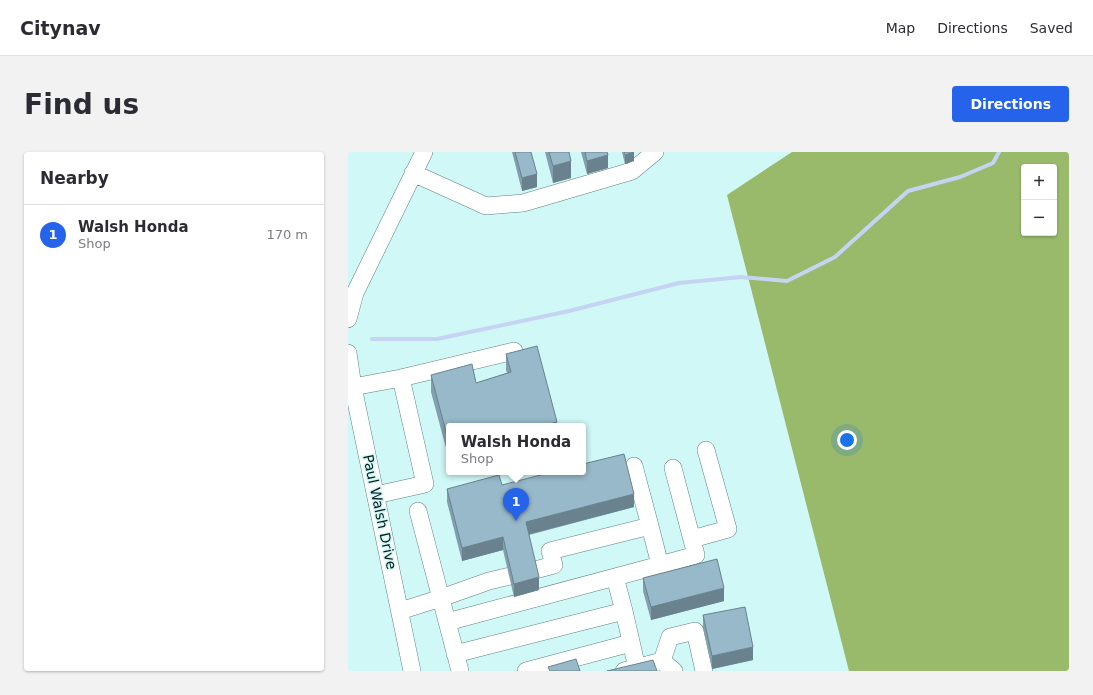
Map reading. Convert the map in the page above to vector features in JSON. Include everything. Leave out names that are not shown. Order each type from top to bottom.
[{"type":"street","points":[[348,319],[355,293],[424,152]]},
{"type":"street","points":[[413,173],[486,206],[523,203],[632,171],[654,152]]},
{"type":"street","points":[[353,388],[514,350]]},
{"type":"street","name":"Paul Walsh Drive","points":[[348,353],[353,388],[412,671]]},
{"type":"street","points":[[376,495],[426,484],[400,378]]},
{"type":"street","points":[[692,539],[728,530],[706,450]]},
{"type":"street","points":[[634,466],[660,565]]},
{"type":"street","points":[[447,622],[696,555],[673,468]]},
{"type":"street","points":[[418,511],[460,671]]},
{"type":"street","points":[[561,591],[550,551],[650,526]]},
{"type":"street","points":[[535,570],[554,565]]},
{"type":"street","points":[[400,611],[489,581],[510,576]]},
{"type":"street","points":[[615,577],[631,643],[630,669],[668,666],[670,637],[695,631],[704,671]]},
{"type":"street","points":[[455,654],[624,612]]},
{"type":"street","points":[[526,671],[631,643]]},
{"type":"green space","points":[[792,152],[1069,152],[1069,671],[849,671],[727,195]]},
{"type":"building","points":[[515,152],[531,152],[537,174],[522,178]]},
{"type":"building","points":[[549,152],[569,152],[571,161],[553,166]]},
{"type":"building","points":[[585,152],[607,152],[608,155],[587,161]]},
{"type":"building","points":[[624,152],[634,152],[625,155]]},
{"type":"building","points":[[537,346],[557,422],[446,423],[446,432],[431,375],[472,364],[476,383],[511,372],[506,354]]},
{"type":"building","points":[[624,454],[634,494],[526,522],[539,577],[514,584],[503,537],[462,548],[447,489],[499,475],[502,485],[540,475],[586,475],[586,463]]},
{"type":"building","points":[[717,559],[724,588],[651,607],[643,578]]},
{"type":"building","points":[[745,607],[753,647],[712,656],[703,615]]},
{"type":"building","points":[[576,659],[580,671],[550,671],[548,667]]},
{"type":"building","points":[[653,660],[657,671],[607,671]]},
{"type":"waterway","points":[[372,339],[437,339],[569,311],[679,283],[741,277],[787,281],[835,257],[908,191],[960,177],[993,163],[999,152]]},
{"type":"place","name":"Walsh Honda","points":[[516,521]]}]
